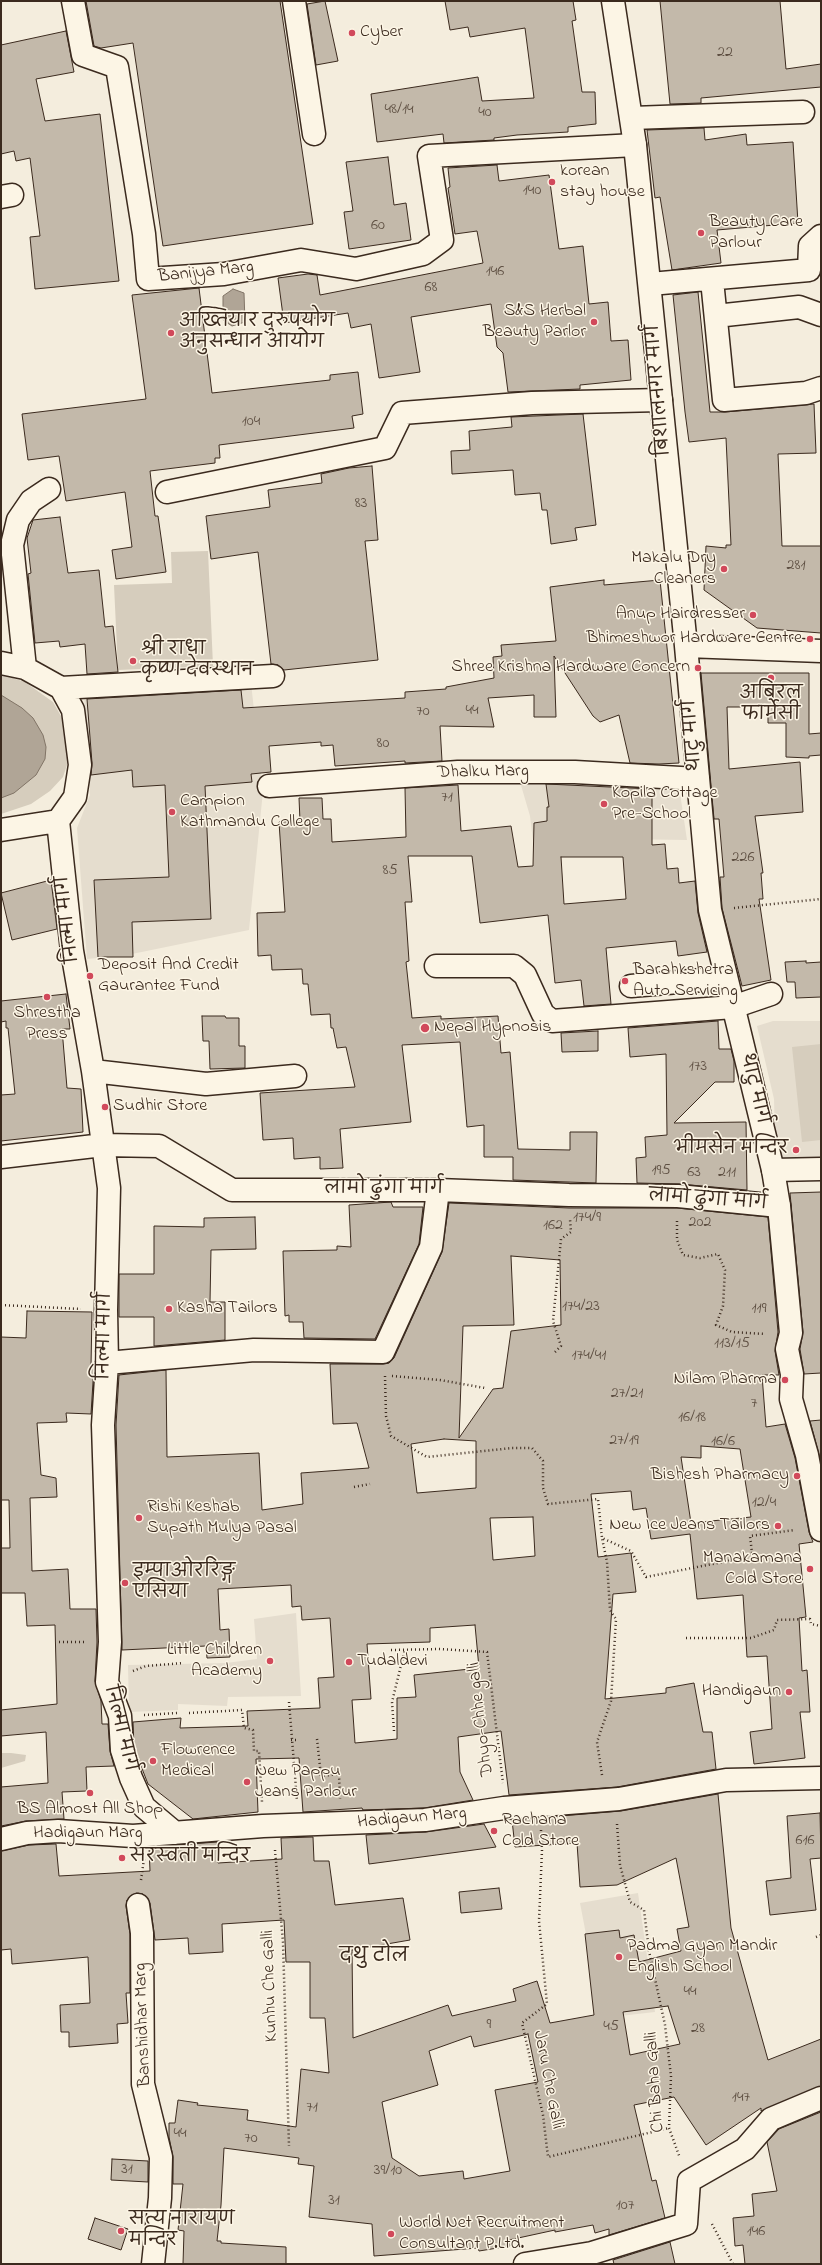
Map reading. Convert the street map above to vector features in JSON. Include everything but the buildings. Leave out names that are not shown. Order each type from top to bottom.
[{"type":"street","name":"Banijya Marg","points":[[74,1],[83,55],[116,67],[144,234],[148,279],[224,274],[301,260],[356,269],[423,254],[442,240],[429,156],[635,145]]},
{"type":"street","points":[[294,1],[314,134]]},
{"type":"street","name":"बिशालनगर मार्ग","points":[[613,1],[632,118],[686,646]]},
{"type":"street","points":[[632,118],[802,112]]},
{"type":"street","points":[[650,284],[712,280],[809,270],[810,246],[821,236]]},
{"type":"street","points":[[712,280],[724,400],[806,393],[821,388]]},
{"type":"street","points":[[716,316],[799,307],[814,311],[821,315]]},
{"type":"street","points":[[167,492],[385,448],[402,413],[532,403],[661,400]]},
{"type":"street","points":[[25,668],[12,545],[18,520],[31,501],[49,489]]},
{"type":"street","points":[[686,646],[821,652]]},
{"type":"street","name":"थाटु मार्ग","points":[[686,646],[710,910],[773,1170],[779,1206],[791,1333],[787,1349],[792,1374],[791,1399],[807,1455],[811,1530]]},
{"type":"street","points":[[1,663],[25,668],[60,688],[73,710],[77,730],[80,765],[75,797],[58,821],[1,830]]},
{"type":"street","points":[[60,688],[273,676]]},
{"type":"street","name":"Dhalku Marg","points":[[269,786],[458,772],[575,772],[698,779]]},
{"type":"street","name":"निल्मा मार्ग","points":[[58,821],[72,951],[93,1071],[109,1188],[106,1310],[107,1363],[103,1425],[110,1642],[107,1682],[120,1716],[122,1750],[131,1778],[144,1807],[175,1833]]},
{"type":"street","points":[[436,966],[514,966],[525,975],[543,1014],[552,1021],[733,1007],[771,994]]},
{"type":"street","points":[[631,986],[726,978]]},
{"type":"street","points":[[93,1071],[206,1084],[295,1076]]},
{"type":"street","name":"लामो ढुंगा मार्ग","points":[[1,1157],[103,1145],[159,1146],[232,1190],[438,1190],[569,1195],[678,1196],[779,1206]]},
{"type":"street","points":[[773,1170],[821,1169]]},
{"type":"street","points":[[107,1363],[254,1350],[383,1352],[431,1247],[438,1190]]},
{"type":"street","name":"Hadigaun Marg","points":[[1,1839],[27,1833],[58,1831],[133,1836],[281,1826],[342,1825],[425,1820],[504,1808],[619,1799],[726,1780],[821,1778]]},
{"type":"street","name":"Banshidhar Marg","points":[[138,1904],[142,1933],[143,2084],[161,2157],[160,2198],[153,2264]]},
{"type":"street","points":[[525,2264],[592,2253],[686,2224],[689,2181],[745,2149],[771,2119],[821,2098]]},
{"type":"path","points":[[710,910],[821,899]]},
{"type":"path","points":[[555,1352],[561,1346],[553,1321],[561,1239],[571,1232],[569,1195]]},
{"type":"path","points":[[678,1196],[677,1240],[683,1255],[700,1258],[718,1254],[725,1270],[723,1306],[716,1325],[732,1332],[782,1336],[791,1333]]},
{"type":"path","points":[[1,1305],[106,1310]]},
{"type":"path","points":[[383,1352],[386,1416],[391,1436],[427,1457],[512,1448],[532,1448],[543,1461],[543,1488],[548,1504],[598,1499],[602,1538],[607,1562],[610,1610],[616,1619],[616,1633],[612,1665],[612,1701],[597,1742],[603,1779],[619,1799]]},
{"type":"path","points":[[385,1375],[440,1380],[486,1388]]},
{"type":"path","points":[[354,1487],[370,1484]]},
{"type":"path","points":[[602,1538],[631,1551],[646,1577],[728,1561],[752,1553],[750,1536],[811,1530]]},
{"type":"path","points":[[686,1638],[751,1638],[774,1630],[777,1620],[810,1619],[811,1624],[821,1626]]},
{"type":"path","points":[[394,1731],[392,1702],[405,1649]]},
{"type":"path","name":"Dhyo-Chhe galli","points":[[391,1650],[438,1649],[487,1652],[502,1763],[504,1808]]},
{"type":"path","points":[[107,1682],[146,1666],[183,1663]]},
{"type":"path","points":[[281,1826],[291,1740],[289,1702]]},
{"type":"path","points":[[189,1713],[242,1710],[244,1728],[253,1730],[254,1750],[259,1751],[281,1826]]},
{"type":"path","points":[[120,1716],[178,1713]]},
{"type":"path","points":[[317,1739],[321,1776],[339,1774],[342,1825]]},
{"type":"path","points":[[291,1740],[297,1740]]},
{"type":"path","name":"Jaru Che Galli","points":[[531,1807],[540,1811],[542,1850],[539,1921],[542,1968],[548,1998],[547,2004],[522,2023],[543,2115],[548,2157],[668,2128]]},
{"type":"path","name":"Chi Baha Galli","points":[[616,1823],[620,1866],[630,1902],[644,1910],[649,1952],[665,2025],[671,2076],[668,2128],[689,2181]]},
{"type":"path","name":"Kunhu Che Galli","points":[[281,1826],[274,1849],[283,1942],[290,2146]]},
{"type":"path","points":[[138,1904],[147,1835]]},
{"type":"path","points":[[816,1937],[821,1935]]},
{"type":"shaded area","points":[[233,289],[244,293],[245,322],[232,326],[223,320],[223,296]]},
{"type":"shaded area","points":[[208,551],[213,666],[118,670],[114,585],[172,583],[171,552]]},
{"type":"shaded area","name":"Campion Kathmandu College","points":[[249,665],[263,791],[249,930],[127,955],[87,959],[77,828],[90,795],[84,694]]},
{"type":"shaded area","points":[[1,674],[25,682],[53,702],[66,725],[69,759],[63,777],[50,791],[31,804],[1,814]]},
{"type":"shaded area","points":[[1,695],[22,708],[33,718],[43,735],[46,747],[45,759],[36,775],[14,793],[1,798]]},
{"type":"shaded area","name":"Kopila Cottage Pre-School","points":[[518,775],[670,779],[680,793],[687,840],[560,838],[533,841],[530,816]]},
{"type":"shaded area","points":[[773,1021],[821,1021],[821,1166],[776,1166],[774,1099],[757,1026]]},
{"type":"shaded area","points":[[821,1044],[821,1140],[802,1142],[792,1047]]},
{"type":"shaded area","name":"Little Children Academy","points":[[296,1613],[301,1696],[228,1697],[227,1706],[178,1704],[178,1710],[129,1712],[128,1665],[226,1663],[257,1659],[254,1619]]},
{"type":"shaded area","points":[[1,1753],[26,1755],[25,1761],[1,1768]]},
{"type":"shaded area","name":"Padma Gyan Mandir English School","points":[[638,1893],[655,2012],[602,2018],[580,1903]]},
{"type":"place","name":"Cyber","points":[[352,33]]},
{"type":"place","name":"korean stay house","points":[[552,182]]},
{"type":"place","name":"Beauty Care Parlour","points":[[701,233]]},
{"type":"place","name":"S&S Herbal Beauty Parlor","points":[[594,322]]},
{"type":"place","name":"अख्तियार दुरुपयोग अनुसन्धान आयोग","points":[[171,333]]},
{"type":"place","name":"Makalu Dry Cleaners","points":[[724,569]]},
{"type":"place","name":"Anup Hairdresser","points":[[753,615]]},
{"type":"place","name":"Bhimeshwor Hardware Centre","points":[[810,639]]},
{"type":"place","name":"श्री राधा कृष्ण देवस्थान","points":[[133,661]]},
{"type":"place","name":"Shree Krishna Hardware Concern","points":[[698,668]]},
{"type":"place","name":"अबिरल फार्मेसी","points":[[771,678]]},
{"type":"place","name":"Kopila Cottage Pre-School","points":[[604,804]]},
{"type":"place","name":"Campion Kathmandu College","points":[[172,812]]},
{"type":"place","name":"Deposit And Credit Gaurantee Fund","points":[[90,976]]},
{"type":"place","name":"Barahkshetra Auto Servicing","points":[[625,981]]},
{"type":"place","name":"Shrestha Press","points":[[47,997]]},
{"type":"place","name":"Nepal Hypnosis","points":[[425,1028]]},
{"type":"place","name":"Sudhir Store","points":[[105,1107]]},
{"type":"place","name":"भीमसेन मन्दिर","points":[[796,1150]]},
{"type":"place","name":"Kasha Tailors","points":[[169,1309]]},
{"type":"place","name":"Nilam Pharma","points":[[785,1380]]},
{"type":"place","name":"Bishesh Pharmacy","points":[[797,1476]]},
{"type":"place","name":"Rishi Keshab Supath Mulya Pasal","points":[[139,1518]]},
{"type":"place","name":"New Ice Jeans Tailors","points":[[778,1526]]},
{"type":"place","name":"Manakamana Cold Store","points":[[810,1569]]},
{"type":"place","name":"इम्पाओररिङ्ग एसिया","points":[[125,1583]]},
{"type":"place","name":"Little Children Academy","points":[[270,1661]]},
{"type":"place","name":"Tudaldevi","points":[[349,1662]]},
{"type":"place","name":"Handigaun","points":[[789,1692]]},
{"type":"place","name":"Flowrence Medical","points":[[153,1761]]},
{"type":"place","name":"New Pappu Jeans Parlour","points":[[247,1782]]},
{"type":"place","name":"BS Almost All Shop","points":[[90,1793]]},
{"type":"place","name":"Rachana Cold Store","points":[[494,1831]]},
{"type":"place","name":"सरस्वती मन्दिर","points":[[122,1858]]},
{"type":"place","name":"Padma Gyan Mandir English School","points":[[619,1957]]},
{"type":"place","name":"सत्य नारायण मन्दिर","points":[[121,2231]]},
{"type":"place","name":"World Net Recruitment Consultant P.Ltd.","points":[[391,2234]]},
{"type":"district","name":"दथु टोल","points":[[374,1958]]}]
